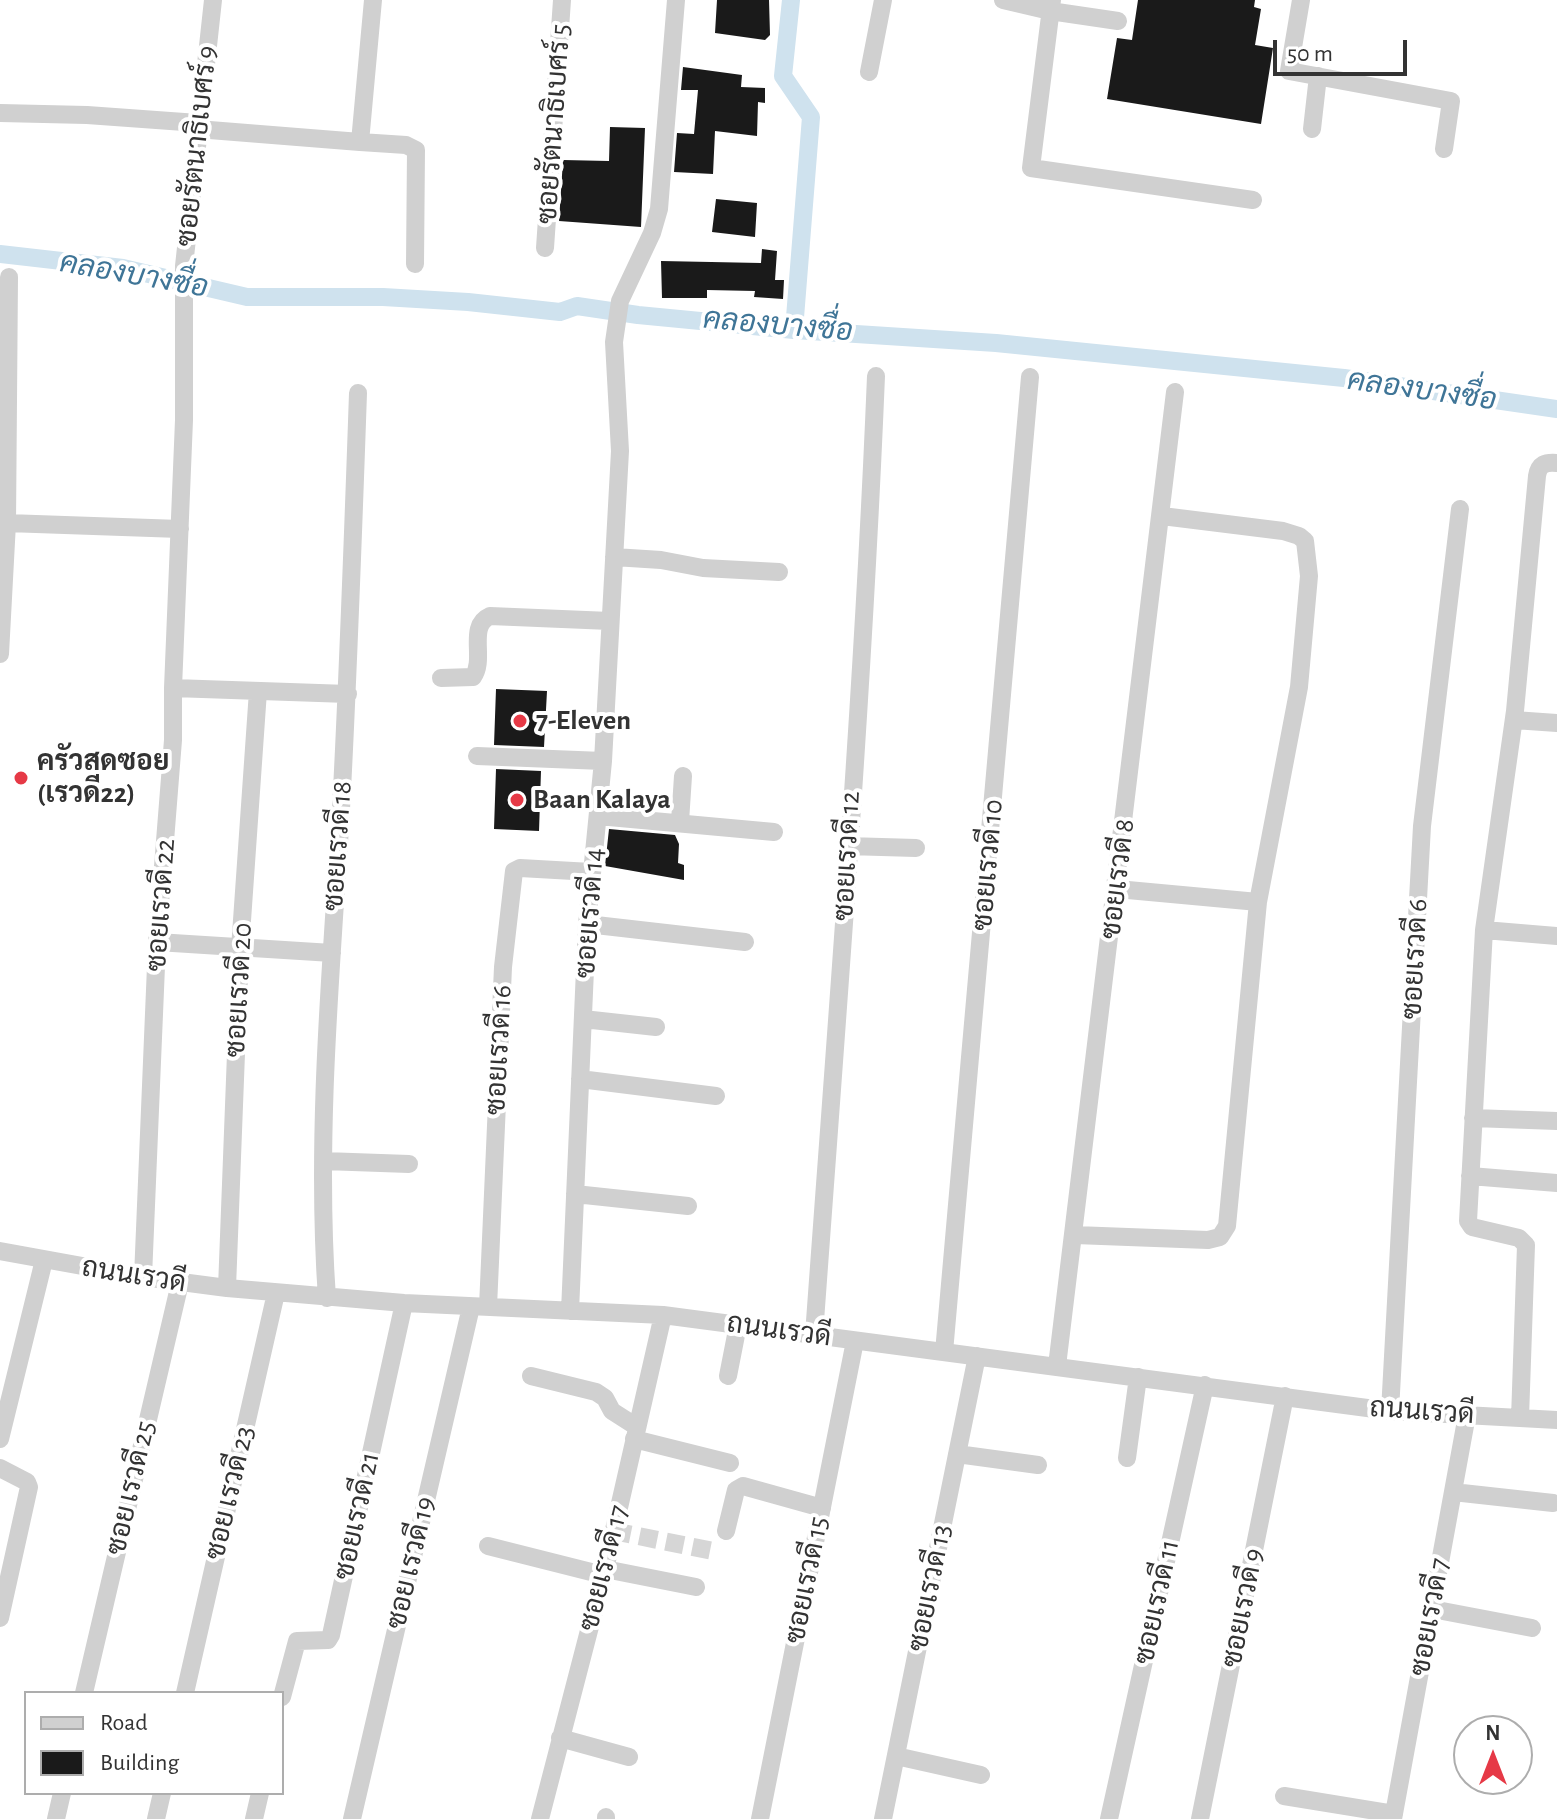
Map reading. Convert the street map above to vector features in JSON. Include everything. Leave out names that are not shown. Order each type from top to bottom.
[{"type":"street","name":"ซอยรัตนาธิเบศร์ 9","points":[[184,293],[197,126],[213,0]]},
{"type":"street","points":[[360,142],[373,0]]},
{"type":"street","name":"ซอยรัตนาธิเบศร์ 5","points":[[545,248],[562,0]]},
{"type":"street","name":"ซอยเรวดี 14","points":[[570,1311],[587,924],[603,761],[620,451],[614,342],[620,301],[652,233],[659,209],[676,0]]},
{"type":"street","points":[[869,72],[883,0]]},
{"type":"street","points":[[1301,0],[1289,71],[1451,101],[1444,149]]},
{"type":"street","points":[[1010,1],[1051,6],[1118,21]]},
{"type":"street","points":[[1051,6],[1031,168],[1253,200]]},
{"type":"street","points":[[1312,129],[1318,76]]},
{"type":"street","points":[[0,113],[87,115],[406,145],[416,150],[415,264]]},
{"type":"street","points":[[0,654],[7,523],[9,277]]},
{"type":"street","name":"ซอยเรวดี 22","points":[[143,1277],[157,942],[173,740],[184,420],[184,293]]},
{"type":"street","name":"ซอยเรวดี 12","points":[[814,1335],[871,497],[876,376]]},
{"type":"street","name":"ซอยเรวดี 10","points":[[944,1352],[1030,377]]},
{"type":"street","name":"ซอยเรวดี 8","points":[[1057,1366],[1175,392]]},
{"type":"street","name":"ซอยเรวดี 18","points":[[327,1298],[323,1243],[324,1161],[332,953],[348,694],[358,393]]},
{"type":"street","points":[[1520,1418],[1526,1245],[1519,1238],[1472,1227],[1468,1221],[1484,930],[1514,720],[1537,476],[1542,465],[1557,463]]},
{"type":"street","name":"ซอยเรวดี 6","points":[[1390,1411],[1422,826],[1460,509]]},
{"type":"street","points":[[1075,1235],[1208,1240],[1220,1237],[1227,1226],[1258,902],[1299,687],[1309,576],[1308,547],[1299,536],[1283,531],[1162,516]]},
{"type":"street","points":[[7,523],[180,529]]},
{"type":"street","points":[[614,557],[661,560],[703,568],[779,572]]},
{"type":"street","points":[[441,678],[473,677],[479,663],[479,625],[484,618],[610,621]]},
{"type":"street","points":[[173,688],[348,694]]},
{"type":"street","name":"ซอยเรวดี 20","points":[[227,1288],[240,949],[258,691]]},
{"type":"street","points":[[1514,720],[1557,723]]},
{"type":"street","points":[[477,756],[603,761]]},
{"type":"street","points":[[680,822],[683,776]]},
{"type":"street","points":[[598,816],[774,832]]},
{"type":"street","points":[[847,846],[916,848]]},
{"type":"street","name":"ซอยเรวดี 16","points":[[479,1307],[503,967],[514,871],[520,868],[591,872]]},
{"type":"street","points":[[1117,889],[1258,902]]},
{"type":"street","points":[[587,924],[745,942]]},
{"type":"street","points":[[1484,930],[1557,936]]},
{"type":"street","points":[[157,942],[332,953]]},
{"type":"street","points":[[583,1019],[656,1027]]},
{"type":"street","points":[[580,1079],[716,1096]]},
{"type":"street","points":[[1473,1118],[1557,1121]]},
{"type":"street","points":[[324,1161],[409,1164]]},
{"type":"street","points":[[1470,1176],[1557,1183]]},
{"type":"street","points":[[575,1194],[688,1206]]},
{"type":"street","name":"ถนนเรวดี","points":[[0,1251],[180,1283],[327,1298],[663,1315],[1390,1411],[1557,1420]]},
{"type":"street","points":[[0,1439],[44,1260]]},
{"type":"street","name":"ซอย เรวดี 25","points":[[84,1691],[180,1283]]},
{"type":"street","name":"ซอย เรวดี 23","points":[[185,1691],[276,1293]]},
{"type":"street","name":"ซอยเรวดี 21","points":[[284,1691],[297,1641],[322,1642],[331,1635],[404,1303]]},
{"type":"street","name":"ซอย เรวดี 19","points":[[352,1819],[479,1307]]},
{"type":"street","name":"ซอยเรวดี 17","points":[[540,1819],[604,1572],[663,1315]]},
{"type":"street","points":[[728,1376],[738,1325]]},
{"type":"street","name":"ซอยเรวดี 15","points":[[760,1819],[855,1341]]},
{"type":"street","name":"ซอยเรวดี 13","points":[[883,1819],[977,1356]]},
{"type":"street","points":[[531,1376],[596,1392],[636,1433],[730,1463]]},
{"type":"street","points":[[1127,1458],[1138,1377]]},
{"type":"street","name":"ซอยเรวดี 11","points":[[1109,1819],[1205,1385]]},
{"type":"street","name":"ซอยเรวดี 9","points":[[1200,1819],[1285,1396]]},
{"type":"street","name":"ซอยเรวดี 7","points":[[1394,1817],[1467,1415]]},
{"type":"street","points":[[957,1454],[1038,1465]]},
{"type":"street","points":[[0,1468],[27,1482],[29,1487],[0,1618]]},
{"type":"street","points":[[726,1531],[736,1490],[743,1486],[822,1508]]},
{"type":"street","points":[[1453,1492],[1553,1503]]},
{"type":"street","points":[[488,1546],[604,1572],[696,1587]]},
{"type":"street","points":[[1432,1609],[1532,1628]]},
{"type":"street","points":[[560,1738],[629,1757]]},
{"type":"street","points":[[896,1756],[981,1775]]},
{"type":"street","points":[[56,1819],[62,1795]]},
{"type":"street","points":[[156,1819],[162,1795]]},
{"type":"street","points":[[254,1819],[260,1795]]},
{"type":"street","points":[[1284,1796],[1394,1817]]},
{"type":"building","points":[[717,0],[769,0],[770,35],[765,40],[715,33]]},
{"type":"building","points":[[1138,0],[1255,0],[1254,7],[1261,9],[1255,45],[1273,48],[1261,124],[1107,99],[1117,38],[1132,40]]},
{"type":"building","points":[[683,67],[742,75],[741,87],[765,88],[765,103],[758,102],[757,136],[715,131],[713,174],[674,172],[677,133],[694,134],[698,90],[681,90]]},
{"type":"building","points":[[610,127],[645,128],[641,227],[559,221],[563,160],[609,161]]},
{"type":"building","points":[[716,199],[757,203],[755,237],[712,232]]},
{"type":"building","points":[[762,249],[777,251],[775,280],[784,280],[783,299],[754,297],[755,291],[707,290],[707,298],[662,298],[661,261],[761,263]]},
{"type":"building","name":"7-Eleven","points":[[496,689],[547,691],[544,747],[494,745]]},
{"type":"building","name":"Baan Kalaya","points":[[496,769],[541,771],[539,831],[494,829]]},
{"type":"building","points":[[609,829],[675,835],[679,844],[678,863],[684,865],[684,880],[605,866]]},
{"type":"waterway","points":[[791,0],[783,76],[811,117],[794,330]]},
{"type":"waterway","name":"คลองบางซื่อ","points":[[0,254],[123,268],[247,297],[383,297],[560,312],[577,306],[794,330],[996,343],[1344,378],[1557,409]]},
{"type":"tunnel","points":[[613,1531],[713,1551]]},
{"type":"place","name":"7-Eleven","points":[[520,721]]},
{"type":"place","name":"ครัวสุดซอย (เรวดี22)","points":[[21,778]]},
{"type":"place","name":"Baan Kalaya","points":[[517,800]]}]
